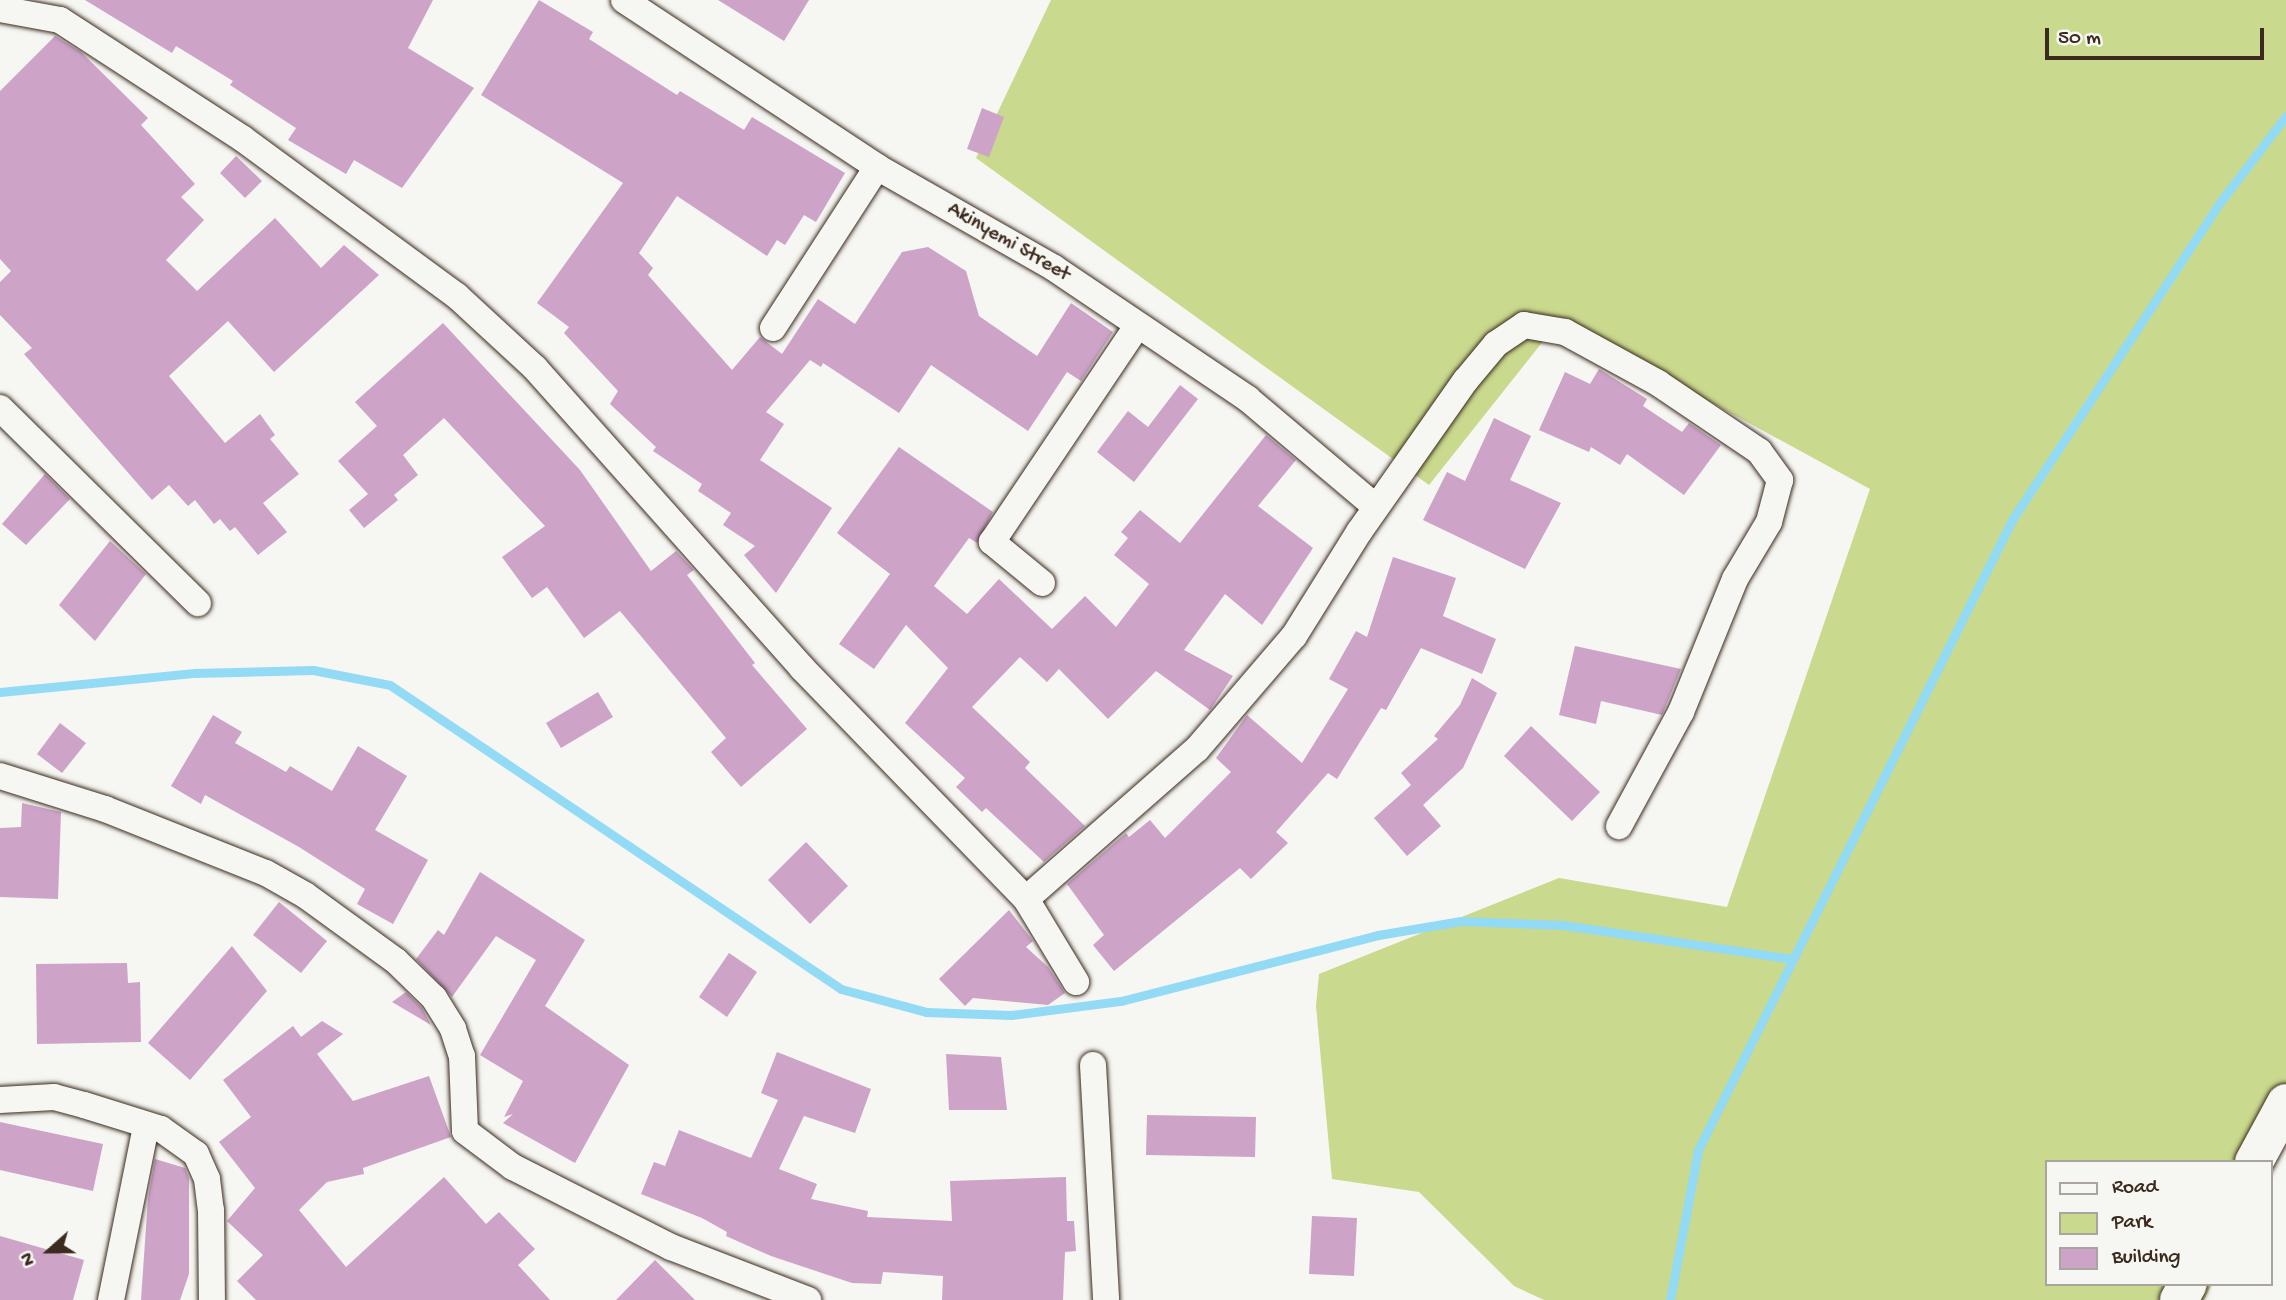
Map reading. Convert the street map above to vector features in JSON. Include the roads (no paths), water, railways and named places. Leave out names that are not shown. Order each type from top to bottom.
[{"type":"highway","points":[[2255,1160],[2286,1103]]},
{"type":"street","name":"Akinyemi Street","points":[[624,0],[877,167],[1054,268],[1248,399],[1376,507]]},
{"type":"street","points":[[13,15],[60,20],[243,139],[457,296],[535,368],[802,668],[1026,899],[1076,982]]},
{"type":"street","points":[[773,328],[877,167]]},
{"type":"street","points":[[1026,899],[1197,749],[1294,636],[1376,507],[1466,380],[1496,344],[1524,325],[1565,332],[1658,383],[1759,451],[1780,480],[1769,522],[1735,579],[1681,712],[1619,826]]},
{"type":"street","points":[[1042,583],[992,542],[1137,326]]},
{"type":"street","points":[[0,408],[198,603]]},
{"type":"street","points":[[0,776],[105,808],[266,873],[305,895],[396,961],[433,998],[453,1029],[462,1056],[465,1131],[513,1167],[671,1247],[808,1300]]},
{"type":"street","points":[[1093,1065],[1107,1300]]},
{"type":"street","points":[[0,1100],[54,1097],[161,1129],[196,1154],[206,1179],[212,1300]]},
{"type":"street","points":[[111,1300],[146,1126]]},
{"type":"waterway","points":[[1670,1300],[1698,1150],[2012,520],[2221,201],[2286,116]]},
{"type":"waterway","points":[[0,692],[195,673],[313,670],[390,685],[841,989],[926,1012],[1011,1015],[1121,1001],[1378,935],[1461,921],[1563,925],[1792,959]]}]
